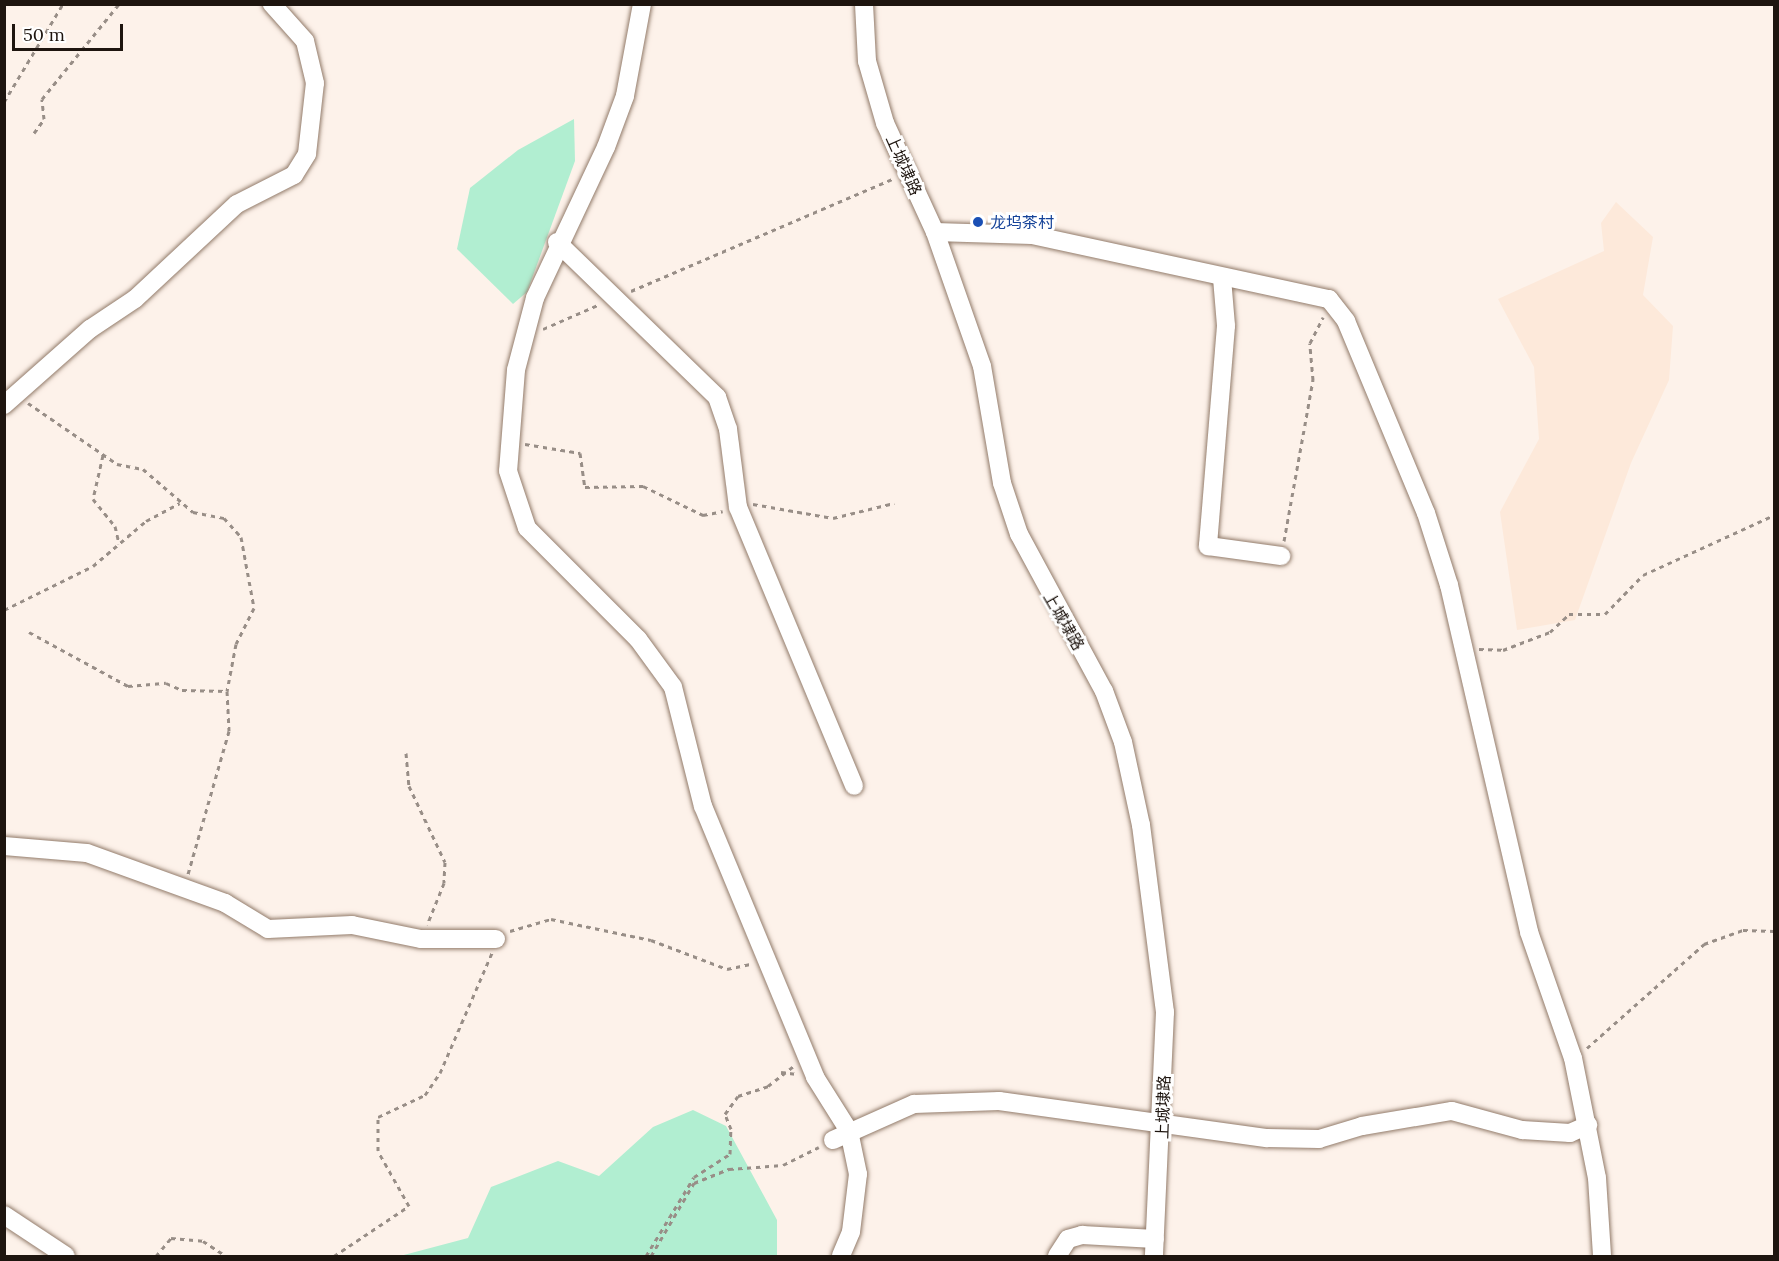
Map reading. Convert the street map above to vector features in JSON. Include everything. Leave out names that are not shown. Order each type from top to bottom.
[{"type":"street","points":[[11,400],[90,329],[135,299],[237,204],[294,175],[307,154],[315,83],[305,41],[272,4]]},
{"type":"street","points":[[642,4],[625,96],[606,147],[557,242],[524,337],[508,442],[515,503],[527,528],[638,639],[673,687],[703,806],[769,961],[807,1059],[849,1131],[858,1174],[851,1232],[841,1257]]},
{"type":"street","name":"上城埭路","points":[[864,4],[867,61],[905,173],[935,232],[982,366],[1002,483],[1019,534],[1104,691],[1124,742],[1141,825],[1165,1012],[1163,1123],[1155,1248]]},
{"type":"street","points":[[935,232],[1032,235],[1331,301],[1346,321],[1425,513],[1465,648],[1529,932],[1573,1058],[1588,1125],[1602,1257]]},
{"type":"street","points":[[557,242],[617,297],[717,397],[728,429],[738,507],[854,786]]},
{"type":"street","points":[[1221,278],[1226,326],[1208,546],[1281,556]]},
{"type":"street","points":[[4,846],[87,853],[184,888],[268,929],[352,925],[421,939],[496,939]]},
{"type":"street","points":[[832,1140],[914,1104],[999,1101],[1267,1138],[1319,1139],[1362,1126],[1452,1111],[1522,1130],[1570,1132],[1588,1125]]},
{"type":"street","points":[[4,1215],[66,1257]]},
{"type":"street","points":[[1056,1257],[1068,1239],[1082,1235],[1155,1248]]},
{"type":"path","points":[[4,102],[63,4]]},
{"type":"path","points":[[34,133],[44,119],[42,99],[118,4]]},
{"type":"path","points":[[524,337],[905,173]]},
{"type":"path","points":[[1281,556],[1296,450],[1313,380],[1310,343],[1331,301]]},
{"type":"path","points":[[11,400],[103,455],[143,469],[193,513],[225,518],[242,537],[254,608],[236,644],[227,691],[229,731],[184,888]]},
{"type":"path","points":[[508,442],[580,453],[585,487],[643,486],[703,515],[753,504],[833,518],[894,503]]},
{"type":"path","points":[[103,455],[93,499],[115,526],[119,544]]},
{"type":"path","points":[[4,610],[93,566],[119,544],[180,503]]},
{"type":"path","points":[[1465,648],[1503,650],[1550,632],[1569,614],[1605,614],[1643,575],[1774,515]]},
{"type":"path","points":[[29,632],[128,686],[166,683],[182,690],[227,691]]},
{"type":"path","points":[[406,753],[409,786],[446,862],[444,883],[421,939]]},
{"type":"path","points":[[334,1257],[409,1206],[378,1150],[378,1117],[425,1095],[441,1073],[484,982],[496,939],[522,924],[551,919],[651,940],[726,969],[769,961]]},
{"type":"path","points":[[1573,1058],[1704,944],[1743,930],[1774,931]]},
{"type":"path","points":[[646,1257],[694,1178],[730,1154],[731,1129],[725,1114],[738,1096],[768,1086],[784,1069],[807,1059]]},
{"type":"path","points":[[651,1257],[694,1184],[729,1169],[783,1165],[832,1140]]},
{"type":"path","points":[[156,1257],[171,1238],[203,1241],[226,1257]]},
{"type":"shaded area","points":[[1616,202],[1653,237],[1643,295],[1673,326],[1669,380],[1631,463],[1575,620],[1517,630],[1500,512],[1539,439],[1534,367],[1498,299],[1604,251],[1601,223]]},
{"type":"green space","points":[[574,119],[575,161],[527,292],[513,304],[457,249],[470,188],[518,150]]},
{"type":"green space","points":[[693,1110],[726,1126],[777,1220],[777,1256],[400,1256],[468,1238],[491,1187],[558,1161],[599,1176],[653,1127]]},
{"type":"place","name":"龙坞茶村","points":[[978,222]]}]
